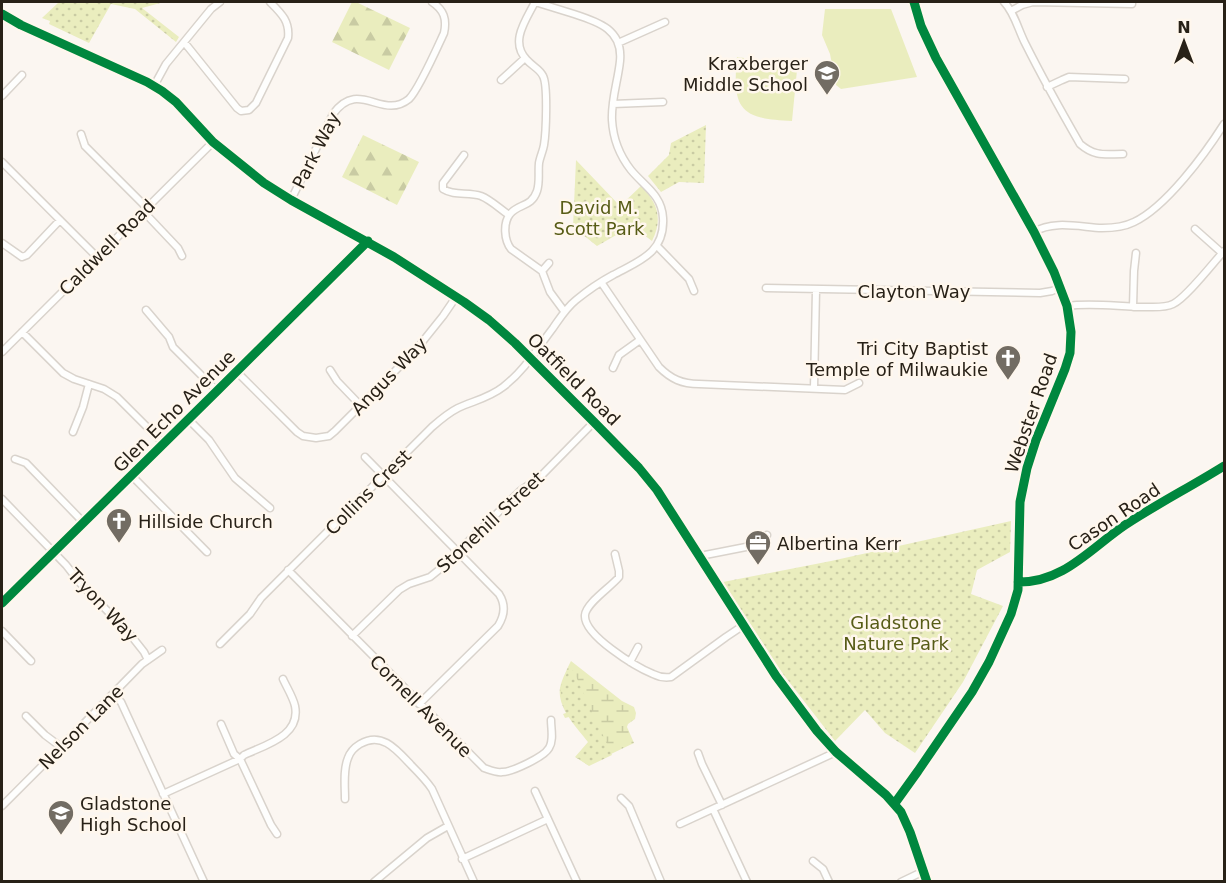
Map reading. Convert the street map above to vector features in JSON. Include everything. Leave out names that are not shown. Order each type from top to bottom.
[{"type":"street","points":[[154,86],[166,64],[211,9],[220,2]]},
{"type":"street","points":[[184,42],[237,108],[241,111],[249,110],[256,103],[288,38],[285,18],[270,2]]},
{"type":"street","name":"Park Way","points":[[291,200],[333,114],[340,105],[363,99],[390,106],[403,103],[412,95],[444,33],[446,24],[439,6],[432,2]]},
{"type":"street","points":[[564,311],[550,292],[542,271],[517,254],[507,244],[505,235],[509,215],[533,199],[538,186],[539,164],[544,147],[546,82],[540,71],[525,58],[520,49],[519,36],[535,2],[599,22],[610,31],[618,43],[620,59],[613,104],[613,129],[620,152],[632,170],[658,199],[663,218],[663,229],[657,246],[689,279],[694,291]]},
{"type":"street","name":"Webster Road","points":[[895,803],[972,692],[989,663],[1011,614],[1017,596],[1022,492],[1027,468],[1068,359],[1071,332],[1067,306],[1060,287],[1034,232],[936,58],[921,26],[914,2]]},
{"type":"street","points":[[1004,2],[1011,11],[1018,30],[1047,87],[1080,144],[1094,153],[1123,154]]},
{"type":"street","points":[[1011,11],[1033,2],[1132,4],[1132,2]]},
{"type":"street","name":"Oatfield Road","points":[[2,14],[21,25],[154,86],[176,102],[213,142],[264,183],[368,241],[456,297],[500,329],[531,358],[639,468],[657,490],[776,676],[817,731],[836,752],[895,803],[906,820],[927,882]]},
{"type":"street","points":[[618,43],[665,22]]},
{"type":"street","points":[[501,80],[525,58]]},
{"type":"street","points":[[2,96],[22,75]]},
{"type":"street","points":[[1047,87],[1070,77],[1125,79]]},
{"type":"street","points":[[613,104],[663,102]]},
{"type":"street","points":[[1034,232],[1051,225],[1105,228],[1127,225],[1141,218],[1163,200],[1196,164],[1224,124]]},
{"type":"street","points":[[81,134],[85,146],[145,210],[178,248],[182,256]]},
{"type":"street","name":"Caldwell Road","points":[[2,352],[213,142]]},
{"type":"street","points":[[464,155],[443,183],[443,189],[448,193],[473,194],[482,197],[509,215]]},
{"type":"street","points":[[2,162],[97,257]]},
{"type":"street","points":[[2,243],[22,257],[27,255],[60,220]]},
{"type":"street","points":[[1067,306],[1080,304],[1163,307],[1173,304],[1223,252],[1195,229]]},
{"type":"street","name":"Glen Echo Avenue","points":[[4,597],[84,523],[368,241]]},
{"type":"street","name":"Collins Crest","points":[[220,644],[288,570],[440,420],[457,409],[503,387],[525,367],[564,311],[575,300],[601,282],[636,263],[657,246]]},
{"type":"street","points":[[1133,307],[1136,253]]},
{"type":"street","points":[[542,271],[549,263]]},
{"type":"street","points":[[601,282],[659,367],[680,382],[846,390],[859,383]]},
{"type":"street","name":"Clayton Way","points":[[766,288],[1040,293],[1060,287]]},
{"type":"street","points":[[814,388],[816,290]]},
{"type":"street","name":"Angus Way","points":[[237,372],[297,432],[310,438],[329,436],[415,351],[456,297]]},
{"type":"street","points":[[146,310],[170,339],[173,347],[217,391]]},
{"type":"street","points":[[22,332],[63,373],[104,389],[117,397],[164,444]]},
{"type":"street","points":[[613,368],[619,355],[640,340]]},
{"type":"street","points":[[330,369],[337,381],[361,406]]},
{"type":"street","points":[[73,432],[89,384]]},
{"type":"street","points":[[189,420],[209,440],[235,478],[270,508]]},
{"type":"street","name":"Stonehill Street","points":[[352,636],[399,590],[434,574],[520,491],[540,477],[594,422]]},
{"type":"street","points":[[365,457],[500,594],[504,604],[504,615],[498,626],[419,704]]},
{"type":"street","points":[[15,459],[26,463],[84,523]]},
{"type":"street","name":"Cason Road","points":[[1018,582],[1038,580],[1062,571],[1083,558],[1125,525],[1224,466]]},
{"type":"street","points":[[132,476],[207,552]]},
{"type":"street","name":"Tryon Way","points":[[2,499],[134,639],[148,660]]},
{"type":"street","points":[[700,556],[756,545],[766,535]]},
{"type":"street","points":[[615,555],[619,577],[588,608],[585,618],[600,639],[630,662],[654,675],[671,677],[744,626]]},
{"type":"street","name":"Cornell Avenue","points":[[288,570],[484,768],[493,772],[503,772],[543,755],[550,748],[551,720]]},
{"type":"street","points":[[2,631],[31,661]]},
{"type":"street","points":[[630,662],[638,647]]},
{"type":"street","name":"Nelson Lane","points":[[2,806],[142,664],[162,650]]},
{"type":"street","points":[[163,794],[240,759],[244,754],[281,738],[290,730],[296,715],[294,702],[284,679]]},
{"type":"street","points":[[112,695],[121,702],[204,882]]},
{"type":"street","points":[[26,716],[61,747]]},
{"type":"street","points":[[221,724],[234,754],[240,759],[277,834]]},
{"type":"street","points":[[345,799],[347,759],[356,746],[369,740],[381,740],[391,745],[432,789],[474,882]]},
{"type":"street","points":[[680,824],[836,752]]},
{"type":"street","points":[[698,753],[722,805]]},
{"type":"street","points":[[535,791],[576,880],[567,882]]},
{"type":"street","points":[[621,798],[629,806],[661,882]]},
{"type":"street","points":[[713,808],[747,882]]},
{"type":"street","points":[[462,859],[548,819]]},
{"type":"street","points":[[374,882],[427,838],[448,826]]},
{"type":"street","points":[[813,861],[823,869],[829,882]]},
{"type":"street","points":[[901,882],[924,871]]},
{"type":"green space","points":[[59,2],[164,2],[142,8],[179,37],[176,42],[135,9],[111,4],[89,43],[49,24],[50,21],[42,18]]},
{"type":"green space","points":[[352,2],[410,28],[389,70],[332,42]]},
{"type":"green space","points":[[825,9],[891,9],[917,77],[841,89],[836,85],[830,54],[822,35]]},
{"type":"green space","points":[[737,57],[788,64],[797,70],[792,121],[761,117],[750,114],[743,108],[738,100],[736,89]]},
{"type":"green space","name":"David M. Scott Park","points":[[706,125],[704,183],[679,182],[661,192],[648,176],[669,155],[671,143]]},
{"type":"green space","points":[[363,135],[419,162],[397,205],[342,177]]},
{"type":"green space","name":"David M. Scott Park","points":[[576,160],[620,206],[641,186],[655,205],[657,212],[657,226],[652,241],[632,226],[597,246],[573,227]]},
{"type":"green space","name":"Gladstone Nature Park","points":[[1011,521],[1010,552],[977,570],[971,594],[1003,606],[963,682],[915,753],[885,733],[865,710],[835,741],[783,674],[723,582],[831,561]]},
{"type":"green space","points":[[571,661],[622,701],[634,707],[636,713],[635,719],[627,727],[634,743],[588,765],[575,757],[588,742],[569,717],[560,695],[562,681]]},
{"type":"green space","points":[[573,670],[612,755],[589,766],[576,757],[589,743],[574,721],[569,717],[565,718],[563,714],[566,713],[560,689],[567,673]]},
{"type":"cycle path","points":[[895,803],[972,692],[1011,614],[1018,590],[1020,502],[1027,468],[1065,369],[1070,353],[1071,332],[1067,306],[1054,272],[1034,232],[936,58],[921,26],[914,2]]},
{"type":"cycle path","points":[[2,14],[162,91],[176,102],[213,142],[264,183],[394,257],[464,302],[515,343],[639,468],[657,490],[776,676],[817,731],[836,752],[886,795],[901,812],[927,882]]},
{"type":"cycle path","points":[[2,603],[368,241]]},
{"type":"cycle path","points":[[1018,582],[1034,581],[1063,570],[1125,525],[1224,466]]},
{"type":"place","name":"Kraxberger Middle School","points":[[827,96]]},
{"type":"place","name":"Tri City Baptist Temple of Milwaukie","points":[[1008,381]]},
{"type":"place","name":"Hillside Church","points":[[119,544]]},
{"type":"place","name":"Albertina Kerr","points":[[758,566]]},
{"type":"place","name":"Gladstone High School","points":[[61,836]]}]
